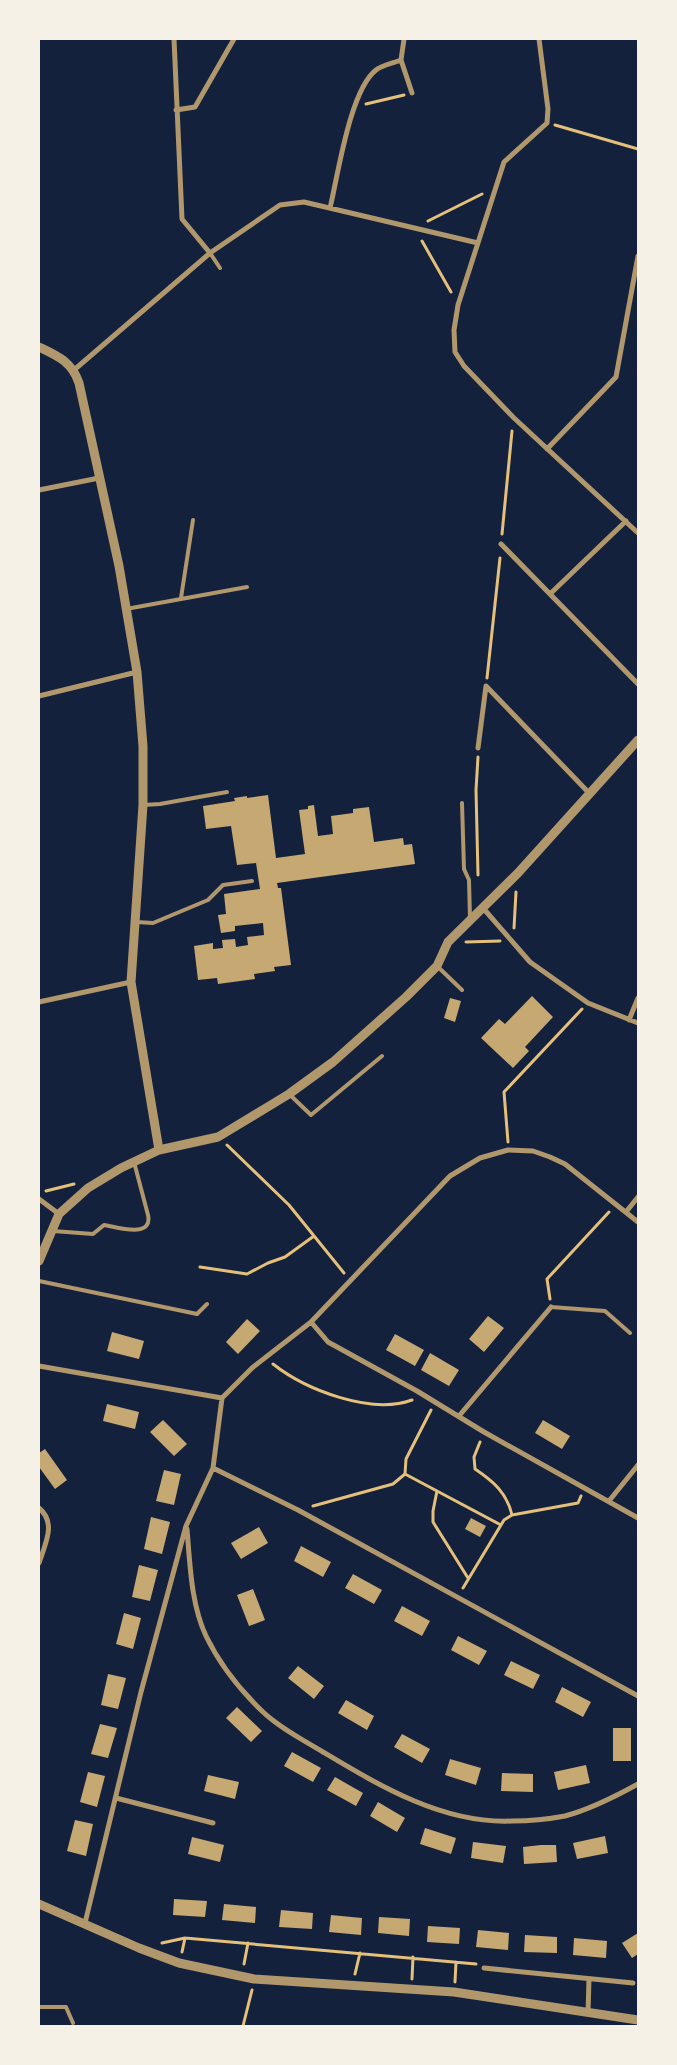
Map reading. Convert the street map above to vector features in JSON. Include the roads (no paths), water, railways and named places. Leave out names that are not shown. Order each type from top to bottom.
[{"type":"street","points":[[174,39],[182,219],[210,253]]},
{"type":"street","points":[[176,110],[195,107],[234,39]]},
{"type":"street","points":[[404,39],[401,60],[412,93]]},
{"type":"street","points":[[539,39],[548,109],[547,123],[504,162],[458,305],[454,330],[455,352],[464,366],[514,418],[638,533]]},
{"type":"street","points":[[330,208],[354,107],[364,85],[376,69],[401,60]]},
{"type":"street","points":[[74,370],[210,253],[280,205],[304,202],[478,243]]},
{"type":"street","points":[[547,449],[616,377],[638,256]]},
{"type":"street","points":[[39,346],[61,359],[74,370],[79,383],[119,566],[137,672],[143,746],[143,804],[131,982],[159,1150]]},
{"type":"street","points":[[39,490],[99,478]]},
{"type":"street","points":[[550,594],[626,522]]},
{"type":"street","points":[[502,544],[638,684]]},
{"type":"street","points":[[39,696],[137,672]]},
{"type":"street","points":[[478,748],[486,686],[590,794]]},
{"type":"street","points":[[39,1261],[58,1214],[88,1188],[159,1150],[218,1137],[289,1094],[333,1062],[406,997],[437,966],[448,942],[483,908],[638,740]]},
{"type":"street","points":[[483,908],[530,962],[588,1003],[638,1023]]},
{"type":"street","points":[[39,1002],[131,982]]},
{"type":"street","points":[[629,1020],[638,998]]},
{"type":"street","points":[[85,1923],[141,1692],[186,1526],[213,1468],[222,1398],[265,1358],[310,1322],[450,1176],[480,1158],[508,1150],[533,1151],[558,1160],[638,1222]]},
{"type":"street","points":[[626,1212],[638,1197]]},
{"type":"street","points":[[39,1199],[58,1214]]},
{"type":"street","points":[[459,1416],[551,1306]]},
{"type":"street","points":[[310,1322],[328,1342],[418,1391],[484,1432],[638,1518]]},
{"type":"street","points":[[39,1366],[222,1398]]},
{"type":"street","points":[[609,1501],[638,1465]]},
{"type":"street","points":[[213,1468],[298,1510],[638,1696]]},
{"type":"street","points":[[39,1508],[46,1514],[50,1526],[39,1563]]},
{"type":"street","points":[[186,1526],[192,1589],[206,1635],[230,1677],[264,1713],[359,1774],[409,1799],[460,1817],[511,1822],[566,1816],[638,1784]]},
{"type":"street","points":[[116,1798],[213,1823]]},
{"type":"street","points":[[39,1904],[139,1948],[179,1963],[254,1979],[454,1992],[638,2020]]},
{"type":"street","points":[[484,1968],[633,1983]]},
{"type":"street","points":[[588,2013],[589,1979]]},
{"type":"lane","points":[[210,253],[220,268]]},
{"type":"lane","points":[[181,598],[193,520]]},
{"type":"lane","points":[[126,609],[246,587]]},
{"type":"lane","points":[[143,804],[160,804],[227,792]]},
{"type":"lane","points":[[462,803],[464,869],[470,880],[470,921]]},
{"type":"lane","points":[[136,922],[153,923],[208,900],[222,885],[252,881]]},
{"type":"lane","points":[[437,966],[462,990]]},
{"type":"lane","points":[[289,1094],[311,1115],[382,1056]]},
{"type":"lane","points":[[51,1231],[85,1235],[93,1234],[104,1225],[135,1230],[141,1230],[146,1226],[149,1220],[134,1162]]},
{"type":"lane","points":[[39,1281],[197,1314],[206,1304]]},
{"type":"lane","points":[[551,1306],[605,1311],[630,1333]]},
{"type":"lane","points":[[39,2007],[66,2007],[73,2023]]}]
